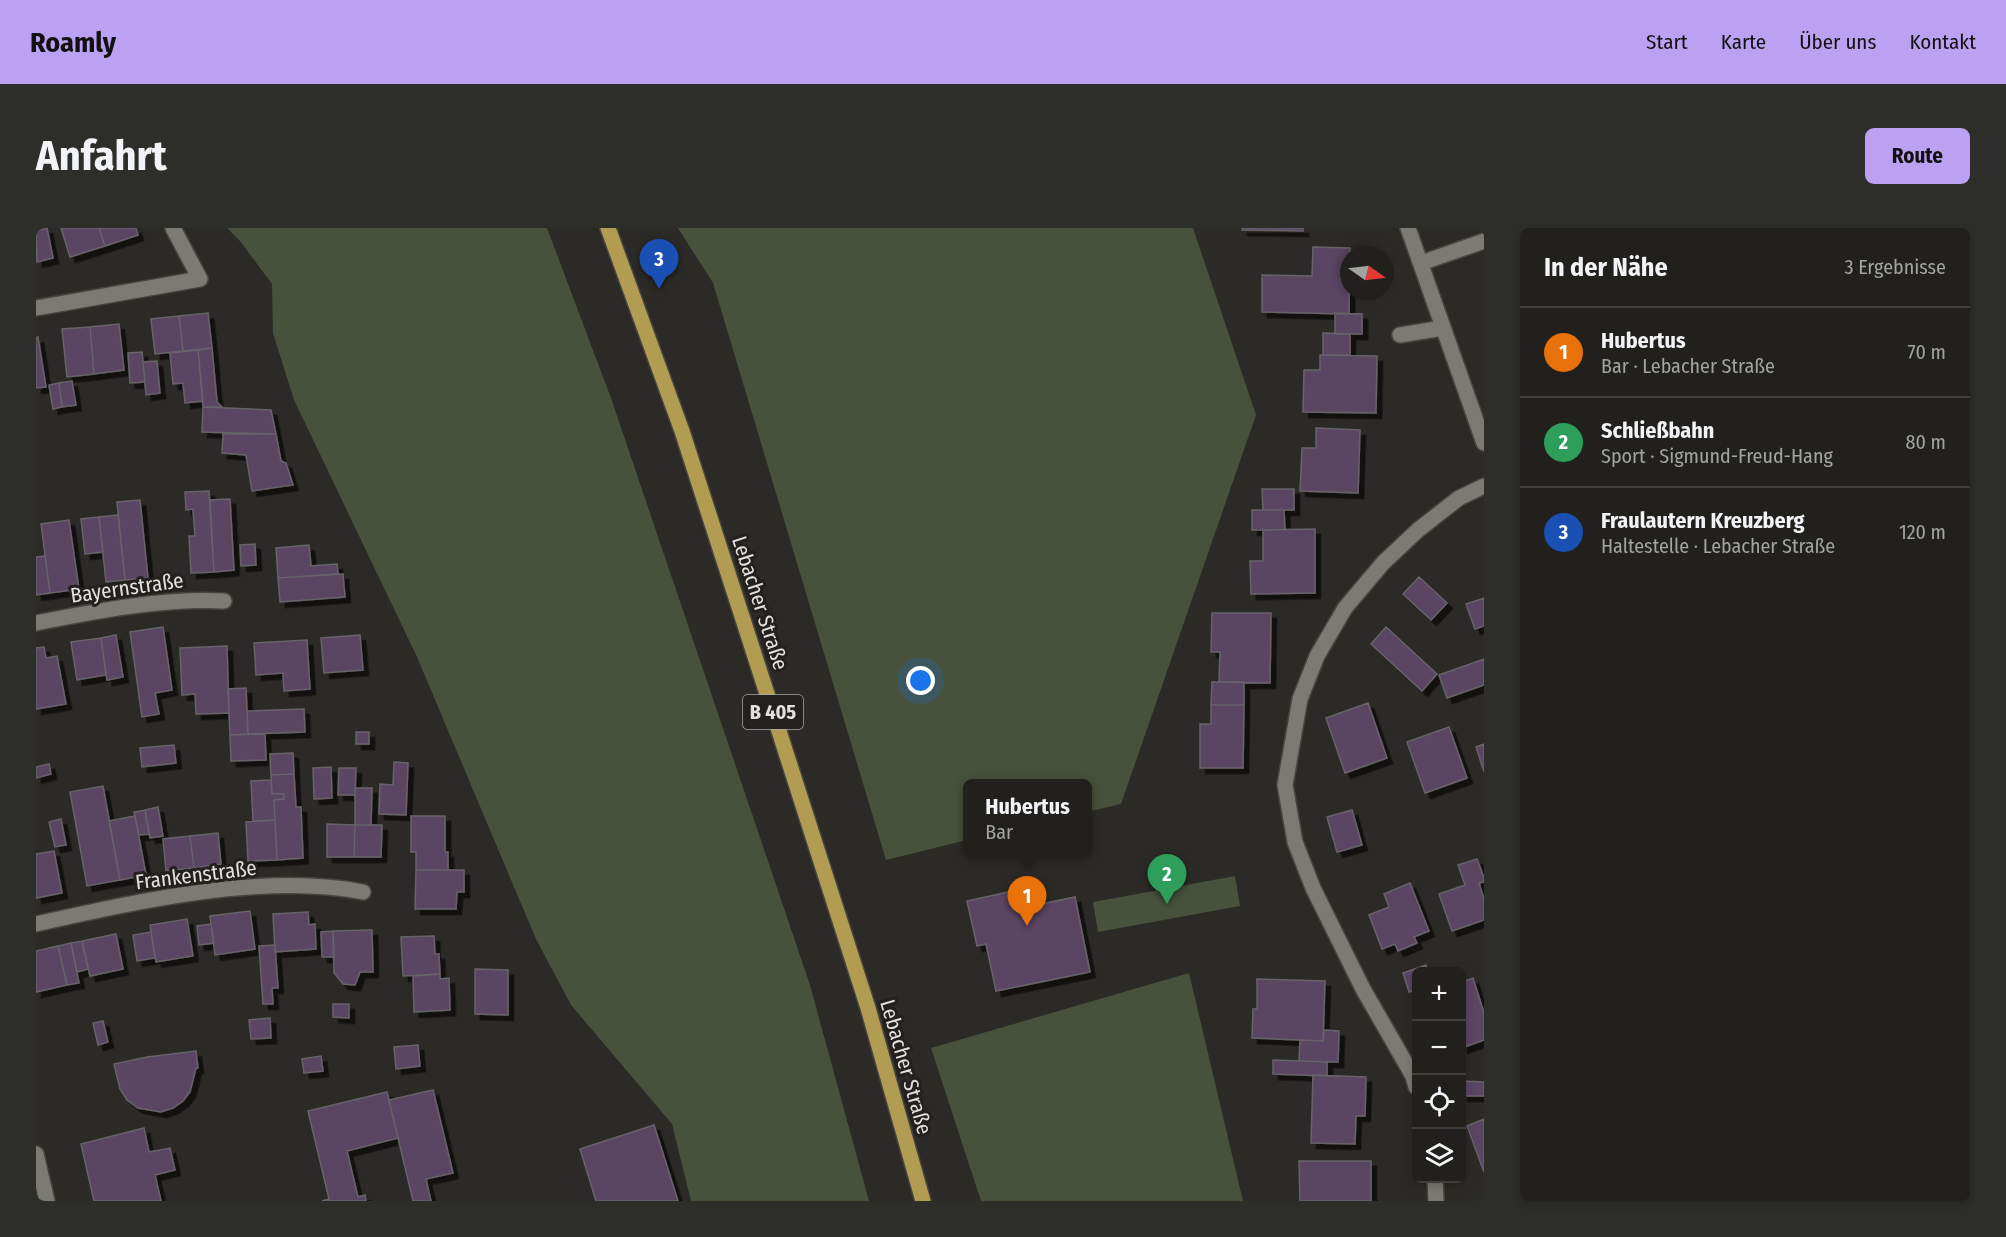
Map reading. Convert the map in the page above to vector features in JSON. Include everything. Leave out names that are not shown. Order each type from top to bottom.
[{"type":"main road","name":"Lebacher Straße","points":[[609,228],[682,431],[868,1008],[924,1201]]},
{"type":"street","points":[[36,308],[200,279],[173,228]]},
{"type":"street","points":[[1408,228],[1484,443]]},
{"type":"street","points":[[1421,263],[1484,241]]},
{"type":"street","points":[[1400,335],[1443,328]]},
{"type":"street","points":[[1412,1075],[1363,989],[1313,888],[1294,842],[1285,785],[1300,699],[1317,656],[1345,608],[1383,563],[1418,530],[1459,498],[1484,486]]},
{"type":"street","name":"Bayernstraße","points":[[36,623],[165,602],[224,601]]},
{"type":"street","name":"Frankenstraße","points":[[36,924],[122,906],[234,889],[323,886],[363,892]]},
{"type":"street","points":[[36,1154],[47,1201]]},
{"type":"street","points":[[1435,1183],[1436,1201]]},
{"type":"green space","points":[[227,228],[547,228],[611,398],[810,985],[869,1201],[691,1201],[672,1124],[571,1005],[536,939],[417,657],[294,400],[273,333],[272,284],[240,241]]},
{"type":"green space","points":[[678,228],[1193,228],[1256,415],[1121,804],[1092,811],[1092,779],[963,779],[963,841],[886,860],[713,283]]},
{"type":"green space","points":[[1235,876],[1240,906],[1098,932],[1093,902]]},
{"type":"green space","points":[[1189,973],[1243,1201],[981,1201],[931,1048]]},
{"type":"building","points":[[47,228],[53,258],[37,262],[36,231]]},
{"type":"building","points":[[61,228],[99,228],[105,246],[70,257]]},
{"type":"building","points":[[99,228],[136,228],[138,235],[105,246]]},
{"type":"building","points":[[1242,228],[1303,228],[1303,231],[1242,230]]},
{"type":"building","points":[[1313,247],[1340,248],[1340,300],[1349,300],[1349,314],[1262,312],[1262,275],[1312,276]]},
{"type":"building","points":[[208,313],[212,348],[183,351],[179,316]]},
{"type":"building","points":[[1335,313],[1362,314],[1362,334],[1335,334]]},
{"type":"building","points":[[179,316],[183,351],[155,354],[151,319]]},
{"type":"building","points":[[119,324],[124,370],[94,374],[90,327]]},
{"type":"building","points":[[90,327],[94,374],[67,377],[62,329]]},
{"type":"building","points":[[1323,333],[1350,334],[1350,355],[1323,355]]},
{"type":"building","points":[[38,337],[46,387],[36,388],[36,338]]},
{"type":"building","points":[[212,348],[217,402],[222,407],[203,407],[198,350]]},
{"type":"building","points":[[198,350],[203,401],[185,403],[183,383],[173,384],[170,353]]},
{"type":"building","points":[[142,352],[145,382],[130,383],[128,353]]},
{"type":"building","points":[[1320,355],[1377,356],[1376,413],[1303,412],[1304,370],[1320,370]]},
{"type":"building","points":[[157,361],[160,393],[146,395],[143,362]]},
{"type":"building","points":[[72,381],[76,405],[62,407],[59,383]]},
{"type":"building","points":[[59,383],[62,407],[53,409],[49,385]]},
{"type":"building","points":[[203,407],[271,410],[276,434],[202,432]]},
{"type":"building","points":[[1316,428],[1360,430],[1358,493],[1300,491],[1302,448],[1316,448]]},
{"type":"building","points":[[223,434],[276,434],[281,461],[286,463],[293,485],[252,491],[246,455],[222,453]]},
{"type":"building","points":[[1262,489],[1294,489],[1294,510],[1263,510]]},
{"type":"building","points":[[209,491],[214,572],[191,573],[189,536],[195,536],[193,509],[186,510],[185,492]]},
{"type":"building","points":[[230,499],[234,570],[214,572],[210,500]]},
{"type":"building","points":[[140,500],[148,578],[125,580],[117,502]]},
{"type":"building","points":[[1252,510],[1284,510],[1285,530],[1252,530]]},
{"type":"building","points":[[118,515],[125,580],[106,582],[99,517]]},
{"type":"building","points":[[99,517],[103,552],[85,554],[81,519]]},
{"type":"building","points":[[69,520],[79,589],[50,593],[41,524]]},
{"type":"building","points":[[1315,529],[1315,593],[1251,594],[1250,561],[1263,561],[1263,530]]},
{"type":"building","points":[[255,544],[256,565],[241,566],[240,545]]},
{"type":"building","points":[[309,545],[311,566],[337,564],[338,574],[278,578],[276,548]]},
{"type":"building","points":[[45,556],[50,593],[36,595],[36,557]]},
{"type":"building","points":[[343,574],[345,597],[280,602],[278,578]]},
{"type":"building","points":[[1419,577],[1447,603],[1431,620],[1403,594]]},
{"type":"building","points":[[1484,598],[1484,626],[1475,629],[1466,604]]},
{"type":"building","points":[[1212,613],[1271,613],[1270,683],[1219,682],[1220,652],[1211,652]]},
{"type":"building","points":[[163,627],[172,690],[155,693],[159,714],[142,717],[130,632]]},
{"type":"building","points":[[1386,627],[1437,674],[1422,691],[1371,644]]},
{"type":"building","points":[[116,635],[123,677],[107,680],[101,638]]},
{"type":"building","points":[[360,635],[363,670],[324,673],[321,638]]},
{"type":"building","points":[[101,638],[106,675],[77,680],[71,642]]},
{"type":"building","points":[[307,640],[310,689],[284,691],[283,673],[256,675],[254,643]]},
{"type":"building","points":[[227,646],[229,713],[196,714],[195,694],[182,695],[180,648]]},
{"type":"building","points":[[44,647],[46,658],[57,656],[66,704],[36,709],[36,648]]},
{"type":"building","points":[[1484,659],[1484,685],[1447,698],[1439,675]]},
{"type":"building","points":[[1212,682],[1244,682],[1244,705],[1211,705]]},
{"type":"building","points":[[246,688],[248,734],[230,735],[228,689]]},
{"type":"building","points":[[1368,703],[1387,758],[1345,773],[1326,718]]},
{"type":"building","points":[[1211,705],[1244,705],[1243,768],[1200,768],[1200,724],[1211,724]]},
{"type":"building","points":[[304,709],[305,732],[248,734],[247,711]]},
{"type":"building","points":[[1449,727],[1467,778],[1425,793],[1407,742]]},
{"type":"building","points":[[356,732],[369,732],[369,744],[356,744]]},
{"type":"building","points":[[265,734],[266,760],[231,761],[230,735]]},
{"type":"building","points":[[1484,744],[1484,772],[1476,747]]},
{"type":"building","points":[[174,745],[176,763],[142,767],[140,748]]},
{"type":"building","points":[[293,753],[294,774],[271,775],[270,754]]},
{"type":"building","points":[[394,762],[408,763],[406,815],[379,814],[380,784],[393,785]]},
{"type":"building","points":[[49,764],[51,774],[36,778],[36,767]]},
{"type":"building","points":[[331,767],[332,798],[314,799],[313,768]]},
{"type":"building","points":[[339,768],[356,768],[355,795],[338,795]]},
{"type":"building","points":[[294,774],[296,807],[301,807],[303,858],[277,860],[274,800],[284,799],[284,794],[272,794],[271,775]]},
{"type":"building","points":[[271,780],[272,794],[284,794],[284,799],[274,800],[275,820],[253,821],[251,781]]},
{"type":"building","points":[[103,786],[120,880],[87,886],[70,792]]},
{"type":"building","points":[[355,788],[372,788],[371,825],[355,825]]},
{"type":"building","points":[[158,807],[163,836],[150,838],[145,810]]},
{"type":"building","points":[[145,810],[149,834],[139,835],[134,812]]},
{"type":"building","points":[[1352,810],[1362,845],[1337,852],[1327,817]]},
{"type":"building","points":[[135,816],[146,875],[120,880],[109,821]]},
{"type":"building","points":[[411,816],[445,816],[445,852],[448,852],[448,870],[416,870],[416,852],[411,852]]},
{"type":"building","points":[[61,819],[66,845],[55,847],[49,822]]},
{"type":"building","points":[[275,820],[277,860],[248,861],[246,822]]},
{"type":"building","points":[[327,824],[355,825],[354,857],[327,857]]},
{"type":"building","points":[[355,825],[382,825],[381,857],[354,857]]},
{"type":"building","points":[[218,833],[221,864],[194,868],[190,836]]},
{"type":"building","points":[[190,836],[194,868],[166,871],[163,839]]},
{"type":"building","points":[[54,851],[62,893],[36,898],[36,854]]},
{"type":"building","points":[[1477,859],[1484,878],[1484,882],[1479,883],[1484,899],[1484,920],[1452,931],[1439,894],[1465,885],[1458,865]]},
{"type":"building","points":[[416,870],[464,870],[464,892],[457,892],[456,909],[415,909]]},
{"type":"building","points":[[1410,883],[1429,931],[1414,937],[1417,943],[1398,951],[1395,944],[1382,949],[1369,915],[1389,907],[1384,894]]},
{"type":"building","points":[[1013,891],[1017,909],[1075,897],[1090,972],[996,991],[986,944],[977,946],[967,901]]},
{"type":"building","points":[[250,911],[255,949],[215,955],[210,916]]},
{"type":"building","points":[[308,912],[309,925],[315,924],[316,949],[275,952],[273,914]]},
{"type":"building","points":[[187,919],[193,956],[156,962],[150,925]]},
{"type":"building","points":[[211,924],[214,943],[199,945],[197,926]]},
{"type":"building","points":[[372,930],[373,972],[360,972],[355,985],[343,984],[334,973],[333,931]]},
{"type":"building","points":[[333,931],[334,957],[322,957],[321,932]]},
{"type":"building","points":[[151,932],[155,958],[137,961],[133,935]]},
{"type":"building","points":[[116,934],[123,969],[90,976],[82,941]]},
{"type":"building","points":[[434,936],[435,954],[439,954],[440,974],[403,976],[401,937]]},
{"type":"building","points":[[82,941],[88,969],[77,972],[71,943]]},
{"type":"building","points":[[71,943],[79,983],[67,985],[58,946]]},
{"type":"building","points":[[275,945],[278,988],[272,988],[273,1004],[263,1004],[259,946]]},
{"type":"building","points":[[58,946],[67,985],[36,992],[36,951]]},
{"type":"building","points":[[475,969],[508,970],[508,1015],[475,1014]]},
{"type":"building","points":[[1412,970],[1412,991],[1409,992],[1403,973]]},
{"type":"building","points":[[440,974],[440,979],[449,978],[450,1010],[414,1012],[413,976]]},
{"type":"building","points":[[1473,978],[1484,1013],[1484,1040],[1466,1047],[1466,1021],[1466,981]]},
{"type":"building","points":[[1257,979],[1325,981],[1323,1041],[1252,1038],[1253,1009],[1257,1009]]},
{"type":"building","points":[[333,1004],[349,1004],[349,1018],[333,1017]]},
{"type":"building","points":[[270,1018],[271,1038],[251,1039],[249,1020]]},
{"type":"building","points":[[103,1021],[108,1042],[98,1045],[93,1023]]},
{"type":"building","points":[[1324,1030],[1339,1031],[1338,1062],[1299,1061],[1300,1040],[1323,1041]]},
{"type":"building","points":[[418,1045],[420,1066],[396,1069],[394,1047]]},
{"type":"building","points":[[196,1051],[198,1068],[196,1068],[190,1092],[173,1108],[161,1112],[138,1108],[127,1100],[120,1089],[114,1064]]},
{"type":"building","points":[[321,1056],[323,1071],[304,1073],[302,1059]]},
{"type":"building","points":[[1273,1060],[1327,1062],[1327,1076],[1273,1074]]},
{"type":"building","points":[[1313,1075],[1366,1077],[1365,1116],[1356,1116],[1355,1144],[1311,1143]]},
{"type":"building","points":[[1466,1081],[1484,1082],[1484,1096],[1466,1096]]},
{"type":"building","points":[[433,1090],[453,1173],[426,1179],[431,1201],[413,1201],[389,1100]]},
{"type":"building","points":[[387,1092],[398,1138],[347,1151],[358,1197],[365,1195],[366,1201],[322,1201],[329,1199],[308,1111]]},
{"type":"building","points":[[1484,1119],[1484,1172],[1467,1126]]},
{"type":"building","points":[[654,1125],[678,1201],[596,1201],[580,1149]]},
{"type":"building","points":[[144,1128],[149,1152],[170,1148],[175,1170],[155,1175],[161,1201],[94,1201],[81,1144]]},
{"type":"building","points":[[1299,1161],[1371,1161],[1371,1201],[1300,1201]]},
{"type":"place","name":"Fraulautern Kreuzberg","points":[[659,289]]},
{"type":"place","name":"Schließbahn","points":[[1167,904]]},
{"type":"place","name":"Hubertus","points":[[1027,926]]}]
